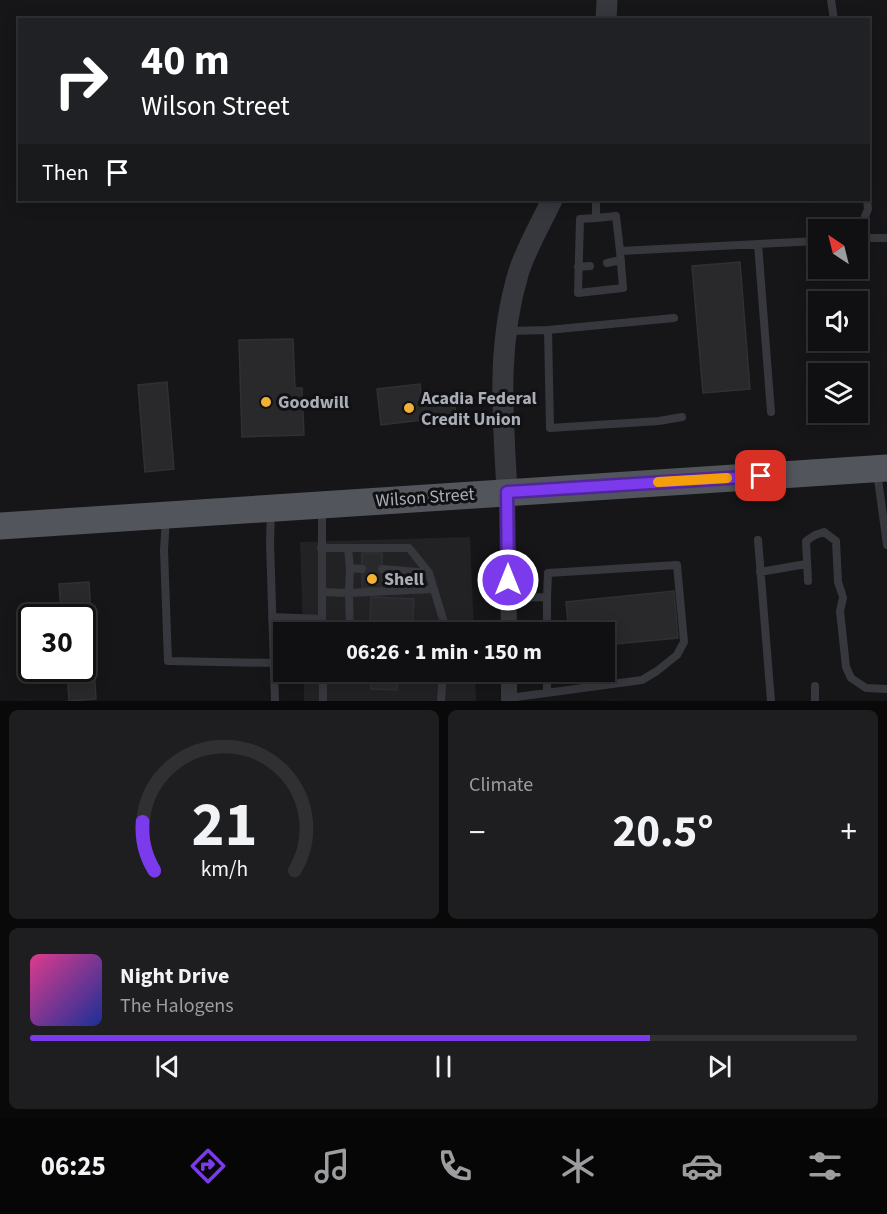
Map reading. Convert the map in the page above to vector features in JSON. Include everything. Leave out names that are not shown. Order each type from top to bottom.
[{"type":"main road","name":"Wilson Street","points":[[0,526],[882,468]]},
{"type":"street","points":[[606,18],[607,0]]},
{"type":"street","points":[[508,622],[507,492],[502,384],[505,331],[520,270],[552,201]]},
{"type":"street","points":[[509,682],[509,700]]},
{"type":"lane","points":[[831,0],[834,18]]},
{"type":"lane","points":[[596,201],[596,218]]},
{"type":"lane","points":[[864,219],[868,209],[867,201]]},
{"type":"lane","points":[[616,216],[620,256],[623,288],[578,293],[580,219],[616,216]]},
{"type":"lane","points":[[868,236],[887,237]]},
{"type":"lane","points":[[607,263],[620,256],[808,242]]},
{"type":"lane","points":[[758,244],[771,412]]},
{"type":"lane","points":[[578,267],[590,266]]},
{"type":"lane","points":[[505,331],[548,330],[674,318]]},
{"type":"lane","points":[[548,330],[550,428],[659,421],[682,417]]},
{"type":"lane","points":[[882,468],[887,545]]},
{"type":"lane","points":[[272,617],[322,619],[323,504]]},
{"type":"lane","points":[[271,508],[273,640]]},
{"type":"lane","points":[[166,515],[164,549],[168,661],[273,663]]},
{"type":"lane","points":[[808,581],[806,541],[825,532],[836,541],[838,596],[846,667],[851,678],[866,688],[887,689]]},
{"type":"lane","points":[[758,540],[771,701]]},
{"type":"lane","points":[[321,548],[409,548],[429,573],[443,622]]},
{"type":"lane","points":[[348,548],[350,622]]},
{"type":"lane","points":[[760,572],[806,564]]},
{"type":"lane","points":[[509,700],[642,680],[677,655],[684,642],[677,565],[548,573],[547,622]]},
{"type":"lane","points":[[350,568],[362,569]]},
{"type":"lane","points":[[382,569],[429,573]]},
{"type":"lane","points":[[322,592],[434,589]]},
{"type":"lane","points":[[508,598],[547,597]]},
{"type":"lane","points":[[274,682],[275,701]]},
{"type":"lane","points":[[323,701],[324,682]]},
{"type":"lane","points":[[441,701],[442,682]]},
{"type":"lane","points":[[547,682],[547,693]]},
{"type":"lane","points":[[815,686],[815,701]]},
{"type":"shaded area","points":[[470,537],[474,622],[303,622],[300,542]]},
{"type":"shaded area","points":[[304,682],[475,682],[476,701],[304,701]]},
{"type":"building","points":[[740,262],[750,389],[703,393],[692,266]]},
{"type":"building","points":[[293,339],[295,388],[302,388],[304,435],[242,437],[239,340]]},
{"type":"building","points":[[167,382],[174,469],[145,472],[138,385]]},
{"type":"building","points":[[420,384],[422,400],[454,396],[456,416],[381,425],[377,389]]},
{"type":"building","name":"Shell","points":[[362,553],[382,553],[382,588],[362,588]]},
{"type":"building","points":[[89,582],[90,604],[60,604],[59,584]]},
{"type":"building","points":[[674,591],[678,638],[615,644],[615,622],[568,622],[566,602]]},
{"type":"building","points":[[371,597],[414,599],[413,622],[370,622]]},
{"type":"building","points":[[68,682],[95,682],[96,699],[69,701]]},
{"type":"building","points":[[371,682],[397,682],[397,690],[371,689]]},
{"type":"slow traffic","points":[[658,482],[727,478]]},
{"type":"place","name":"Goodwill","points":[[266,402]]},
{"type":"place","name":"Acadia Federal Credit Union","points":[[409,408]]},
{"type":"place","name":"Shell","points":[[372,579]]},
{"type":"route","points":[[508,580],[507,492],[761,476]]}]
